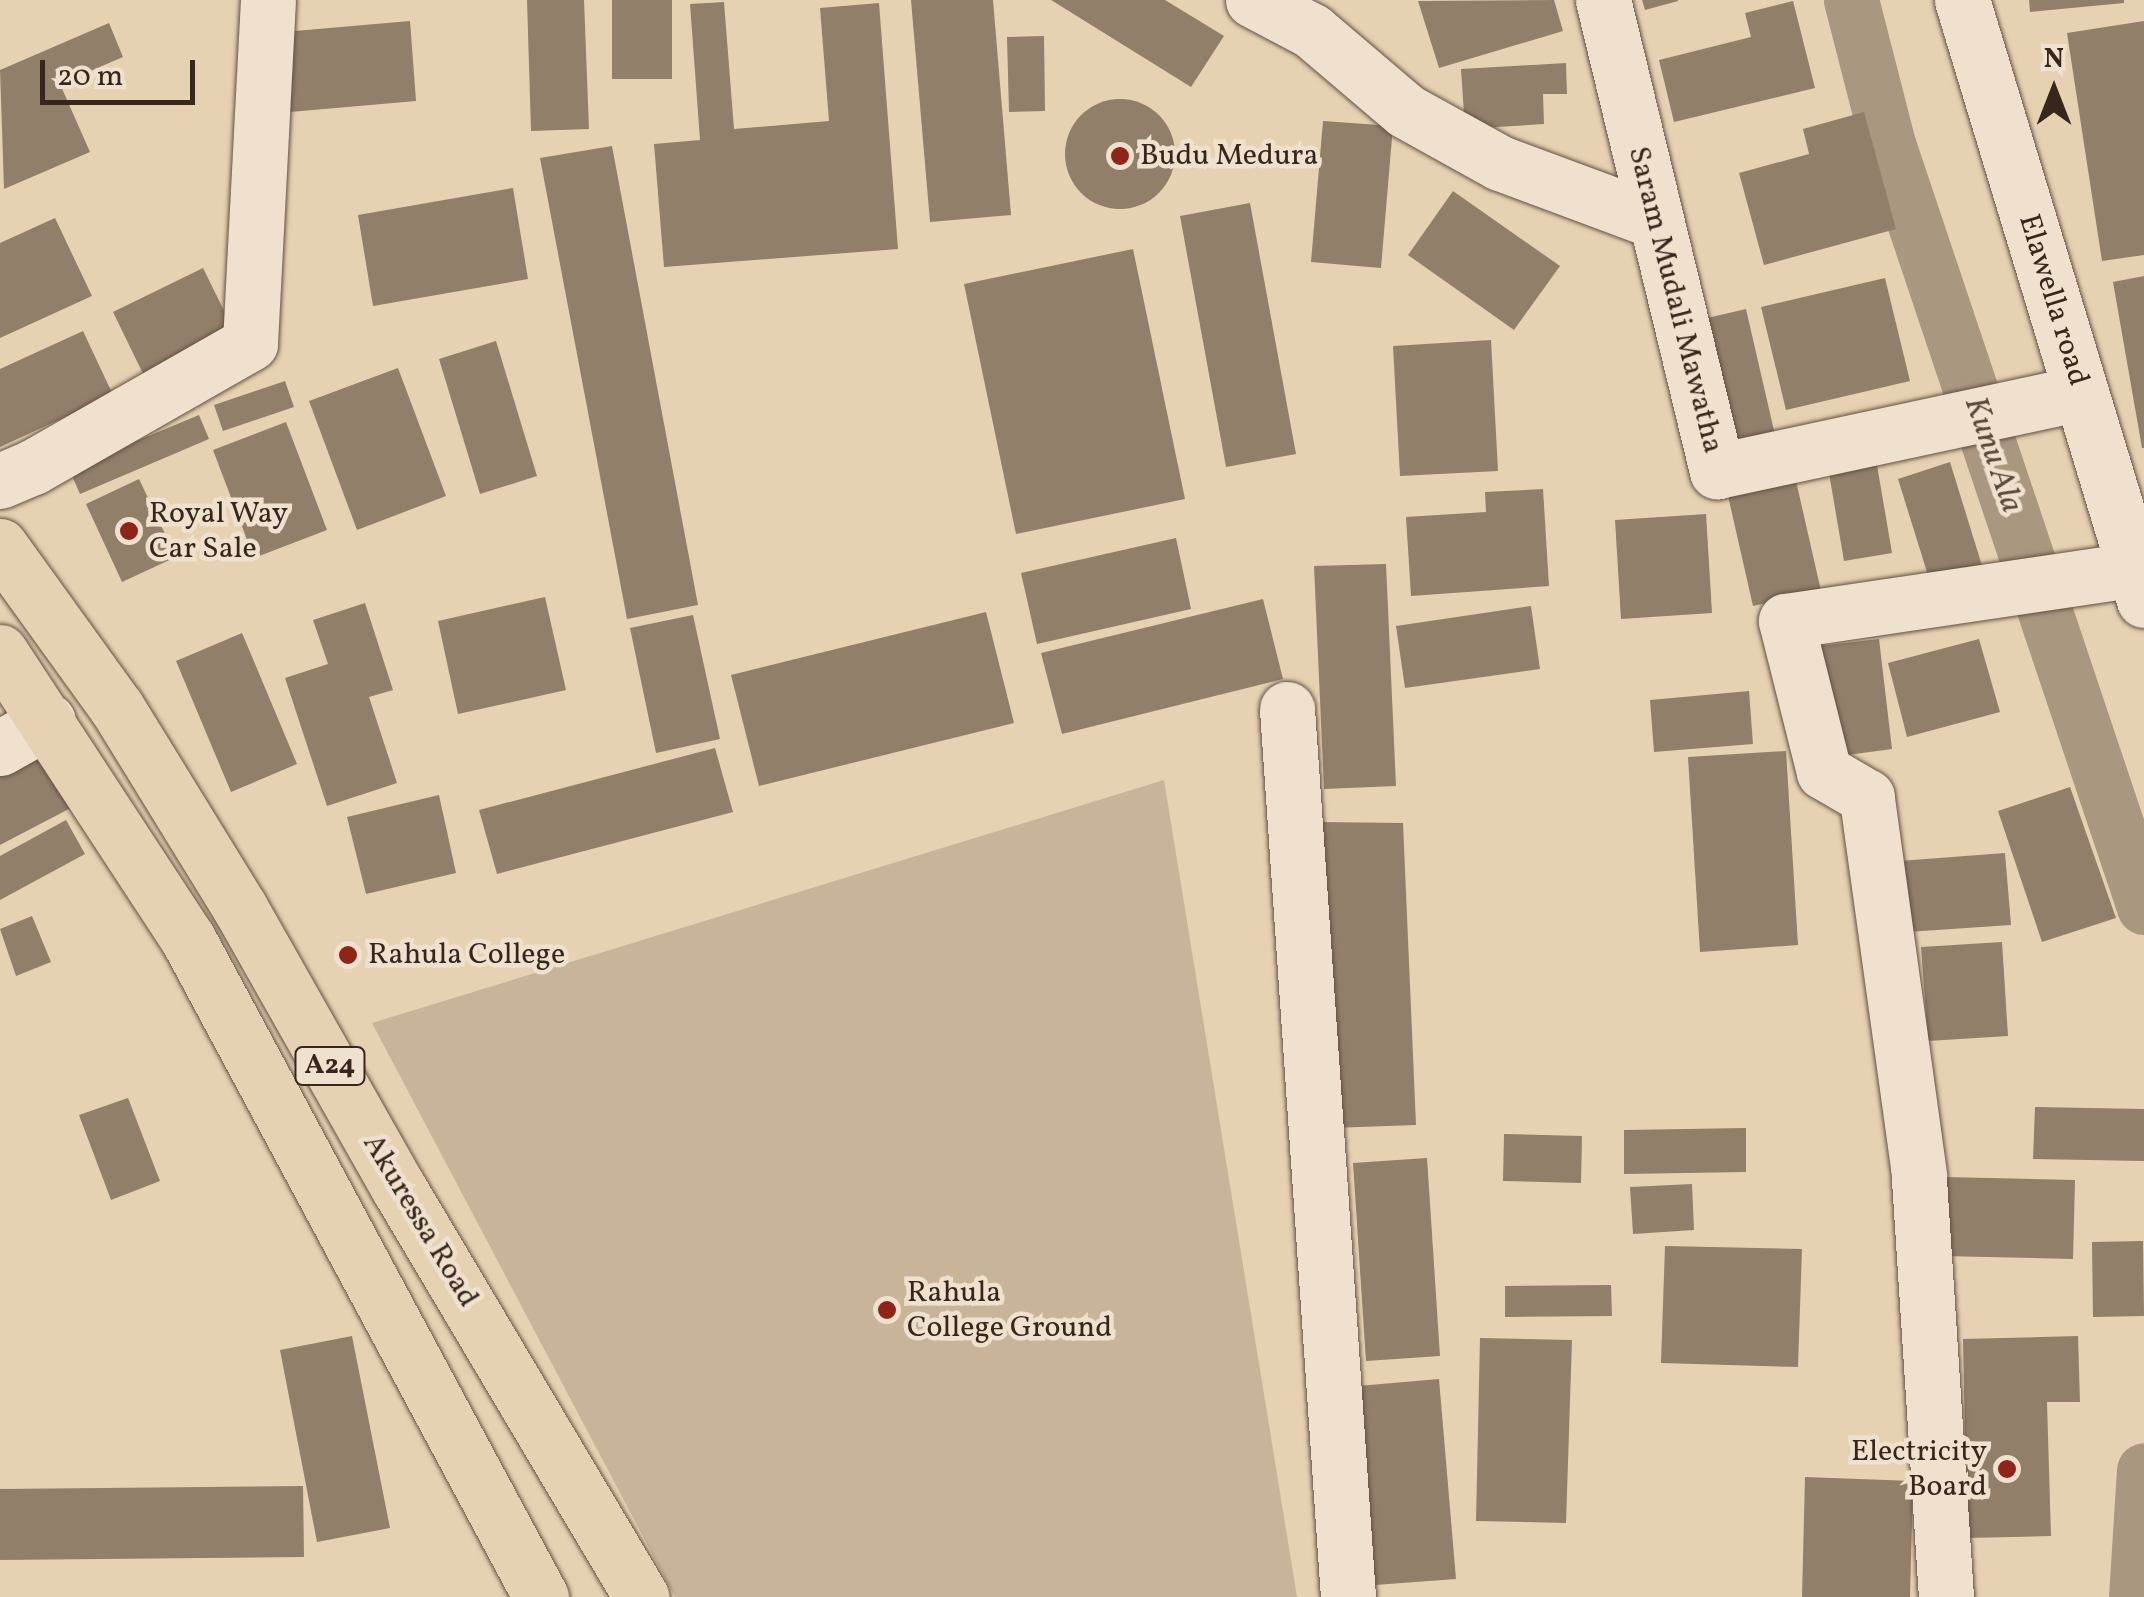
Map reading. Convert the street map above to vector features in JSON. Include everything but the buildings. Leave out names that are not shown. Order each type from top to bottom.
[{"type":"highway","name":"Akuressa Road","points":[[0,546],[117,708],[230,891],[641,1597]]},
{"type":"highway","name":"A24","points":[[0,652],[188,939],[540,1597]]},
{"type":"street","points":[[0,481],[33,468],[250,343],[268,0]]},
{"type":"street","points":[[1253,0],[1312,30],[1406,111],[1484,154],[1656,220]]},
{"type":"street","name":"Saram Mudali Mawatha","points":[[1603,0],[1716,471],[2080,393]]},
{"type":"street","name":"Elawella road","points":[[1962,0],[2139,585]]},
{"type":"street","points":[[1946,1597],[1918,1174],[1866,797],[1824,772],[1786,621],[2139,585]]},
{"type":"street","points":[[1287,709],[1348,1597]]},
{"type":"street","points":[[0,748],[48,721]]},
{"type":"shaded area","name":"Rahula College Ground","points":[[1164,780],[1297,1597],[675,1597],[372,1023]]},
{"type":"waterway","name":"Kunu Ala","points":[[1851,0],[1888,144],[2144,907]]},
{"type":"waterway","name":"Kunu Ala","points":[[2136,1597],[2144,1470]]},
{"type":"place","name":"Budu Medura","points":[[1120,156]]},
{"type":"place","name":"Royal Way Car Sale","points":[[129,531]]},
{"type":"place","name":"Rahula College","points":[[348,955]]},
{"type":"place","name":"Rahula College Ground","points":[[887,1310]]},
{"type":"place","name":"Electricity Board","points":[[2007,1469]]}]
